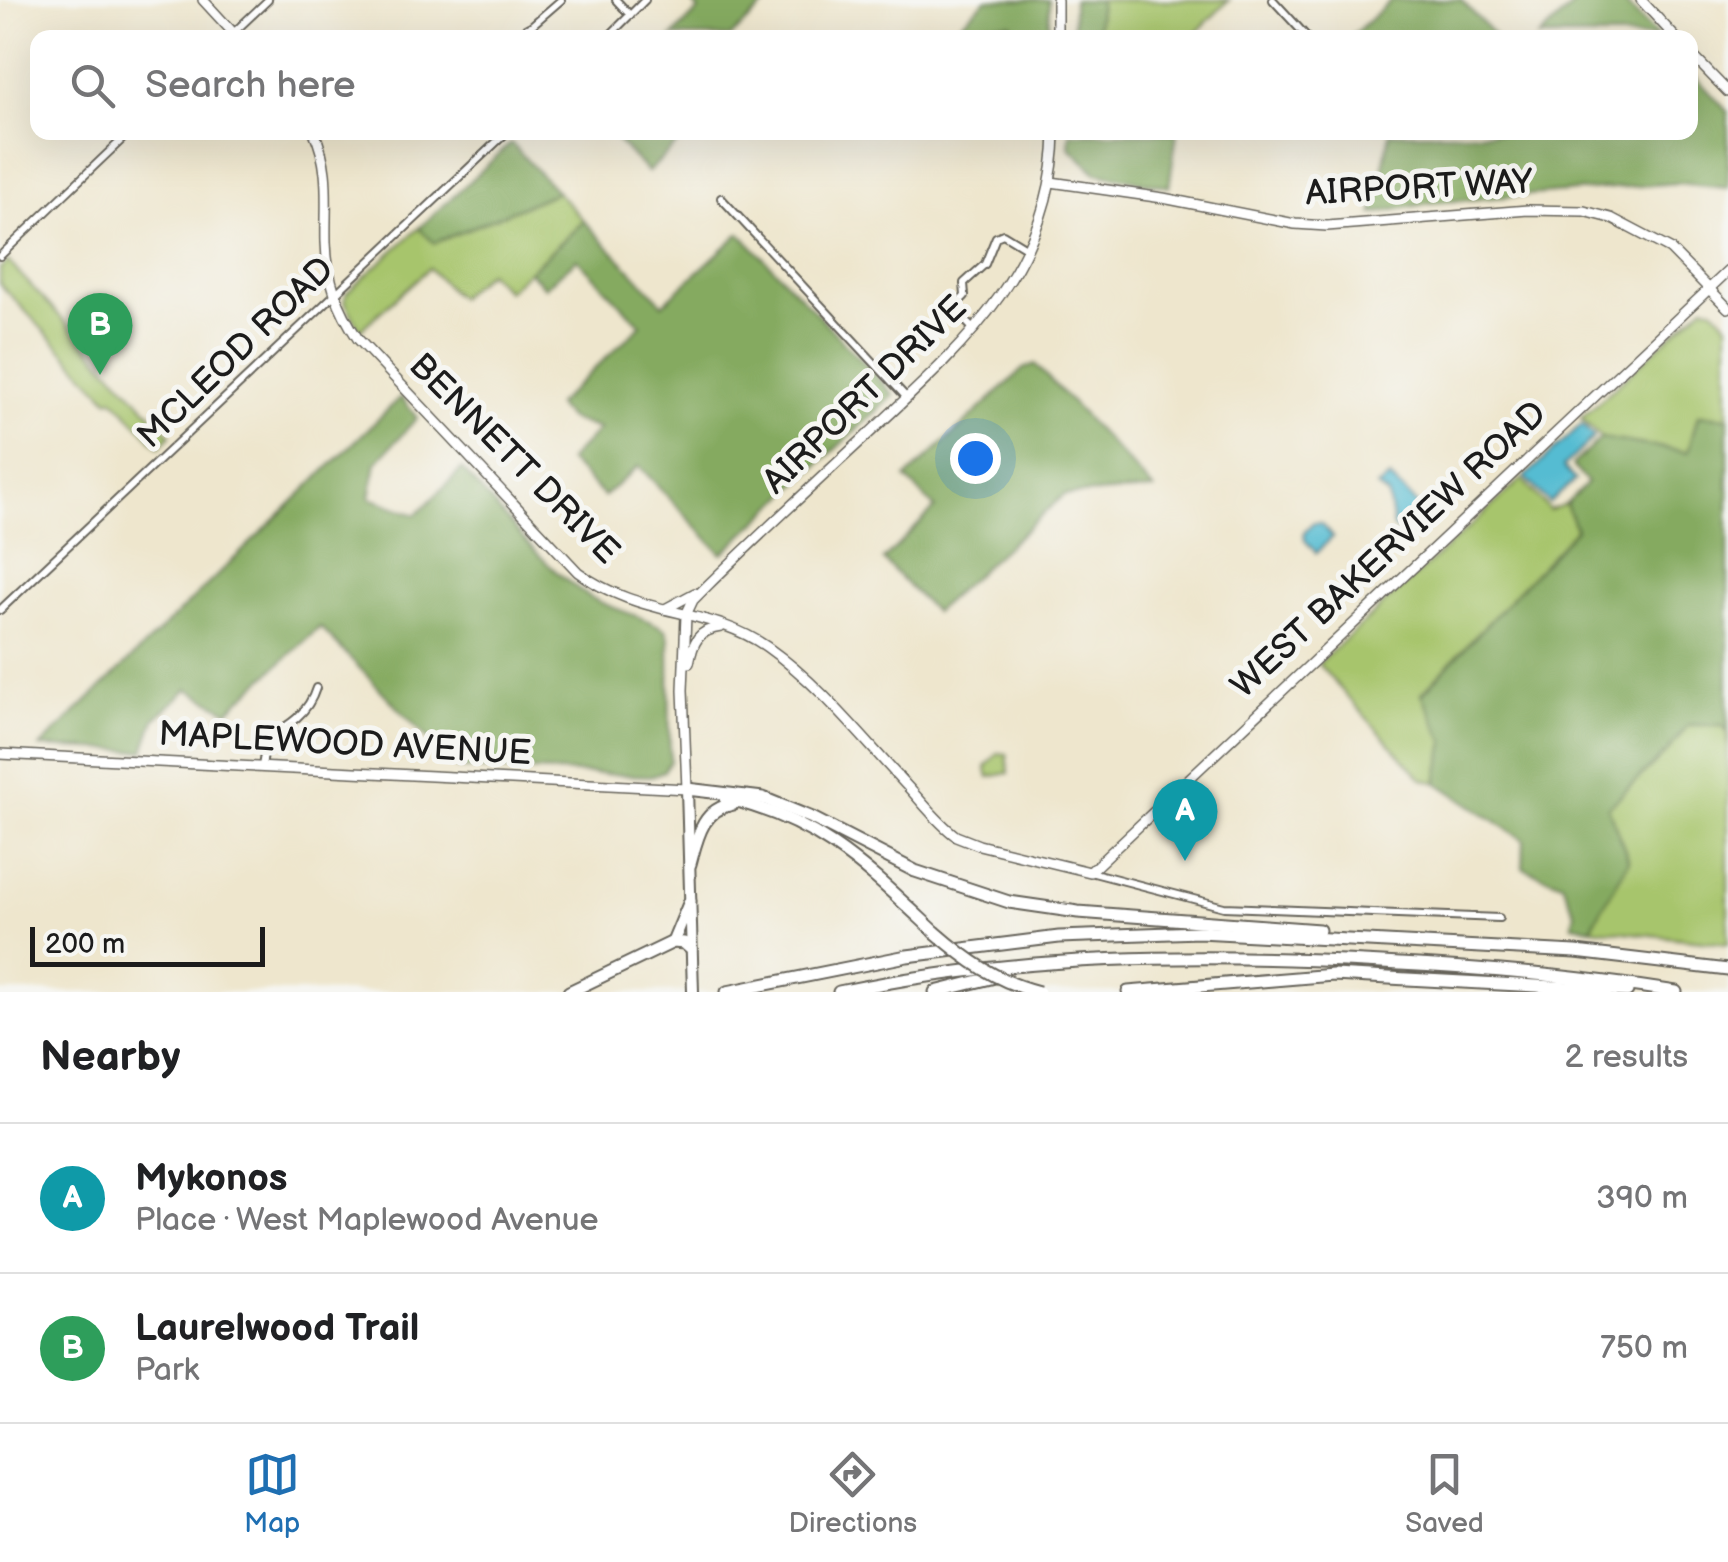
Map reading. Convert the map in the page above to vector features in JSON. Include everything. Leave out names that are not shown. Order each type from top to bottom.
[{"type":"highway","points":[[687,789],[786,816],[876,876],[935,932],[983,970],[1039,992]]},
{"type":"highway","points":[[687,789],[764,798],[916,871],[1009,902],[1078,912],[1314,929],[1389,940]]},
{"type":"highway","points":[[690,864],[703,822],[711,813],[721,806],[752,805]]},
{"type":"highway","points":[[673,942],[690,901]]},
{"type":"highway","points":[[727,992],[907,956],[1059,937],[1199,932],[1594,953],[1728,970]]},
{"type":"highway","points":[[569,992],[673,942],[684,943],[691,949]]},
{"type":"highway","points":[[839,992],[961,970],[1081,961],[1293,958],[1572,976],[1676,992]]},
{"type":"highway","points":[[935,992],[962,983],[1081,961]]},
{"type":"highway","points":[[1128,992],[1333,975],[1646,992]]},
{"type":"main road","points":[[687,789],[693,992]]},
{"type":"street","points":[[203,0],[228,30]]},
{"type":"street","points":[[239,30],[268,0]]},
{"type":"street","points":[[523,30],[561,0]]},
{"type":"street","points":[[616,0],[630,15]]},
{"type":"street","points":[[614,30],[646,0]]},
{"type":"street","points":[[1057,0],[1057,30]]},
{"type":"street","points":[[1273,0],[1301,30]]},
{"type":"street","points":[[1641,0],[1669,30]]},
{"type":"street","points":[[1698,61],[1728,92]]},
{"type":"street","points":[[0,256],[122,140]]},
{"type":"street","name":"BENNETT DRIVE","points":[[317,140],[328,188],[326,243],[339,310],[358,339],[578,572],[616,596],[732,627],[751,636],[792,665],[950,832],[978,845],[1090,872]]},
{"type":"street","name":"MCLEOD ROAD","points":[[0,610],[498,140]]},
{"type":"street","name":"AIRPORT DRIVE","points":[[686,616],[693,600],[708,585],[975,331],[1006,289],[1028,249],[1051,182],[1054,140]]},
{"type":"street","name":"AIRPORT WAY","points":[[1051,182],[1163,198],[1295,224],[1327,226],[1528,210],[1584,211],[1611,218],[1670,249],[1728,308]]},
{"type":"street","points":[[721,198],[907,398]]},
{"type":"street","points":[[975,331],[953,308],[966,296],[964,283],[984,264],[996,237],[1003,234],[1028,249]]},
{"type":"street","name":"WEST BAKERVIEW ROAD","points":[[1090,872],[1728,271]]},
{"type":"street","points":[[657,609],[674,606],[708,585]]},
{"type":"street","points":[[686,616],[683,690],[687,789]]},
{"type":"street","points":[[683,690],[695,640],[708,629],[732,627]]},
{"type":"street","points":[[262,766],[267,738],[294,722],[312,704],[316,688]]},
{"type":"street","name":"MAPLEWOOD AVENUE","points":[[0,754],[687,789]]},
{"type":"street","points":[[1090,872],[1224,907],[1499,918]]},
{"type":"green space","points":[[690,0],[771,0],[739,30],[679,30],[699,10]]},
{"type":"green space","points":[[986,0],[1049,0],[1049,30],[1016,30],[1011,23],[954,30]]},
{"type":"green space","points":[[1073,0],[1100,0],[1097,30],[1073,30]]},
{"type":"green space","points":[[1100,0],[1229,0],[1199,30],[1097,30]]},
{"type":"green space","points":[[1392,0],[1461,0],[1489,30],[1358,30]]},
{"type":"green space","points":[[1579,0],[1622,0],[1651,30],[1547,30]]},
{"type":"green space","points":[[1012,23],[1017,30],[975,30],[982,24]]},
{"type":"green space","points":[[1698,80],[1728,112],[1728,188],[1677,183],[1430,203],[1373,214],[1389,140],[1698,140]]},
{"type":"green space","points":[[618,140],[682,140],[648,172]]},
{"type":"green space","points":[[1070,140],[1176,140],[1169,187],[1096,173],[1069,147]]},
{"type":"green space","points":[[511,143],[557,192],[434,243],[419,228]]},
{"type":"green space","points":[[557,192],[584,221],[507,291],[488,272],[458,298],[429,268],[360,330],[345,302],[346,293],[419,228],[435,243]]},
{"type":"green space","points":[[584,221],[663,304],[740,233],[894,395],[722,554],[639,466],[604,496],[568,461],[599,429],[569,419],[556,405],[641,325],[577,259],[545,287],[529,272]]},
{"type":"green space","points":[[8,261],[171,435],[159,447],[0,284],[0,268]]},
{"type":"green space","points":[[1704,305],[1713,308],[1728,324],[1728,417],[1698,415],[1689,452],[1601,438],[1581,418]]},
{"type":"green space","points":[[1035,364],[1154,490],[1064,495],[934,612],[883,560],[935,508],[906,478],[1023,369]]},
{"type":"green space","points":[[401,397],[417,418],[376,463],[370,498],[416,515],[462,469],[566,580],[592,598],[666,630],[670,761],[664,771],[651,776],[456,768],[320,627],[228,711],[188,689],[155,719],[144,751],[40,747]]},
{"type":"green space","points":[[1698,415],[1728,417],[1728,733],[1723,725],[1688,725],[1667,752],[1608,807],[1629,861],[1591,928],[1572,925],[1575,912],[1562,883],[1523,868],[1524,840],[1437,783],[1445,742],[1422,694],[1576,529],[1566,504],[1587,483],[1572,465],[1601,438],[1688,452]]},
{"type":"green space","points":[[1522,479],[1549,510],[1566,504],[1576,529],[1422,693],[1445,742],[1437,783],[1422,779],[1318,664]]},
{"type":"green space","points":[[1688,725],[1723,725],[1728,733],[1728,944],[1591,928],[1629,861],[1607,808],[1667,752]]},
{"type":"green space","points":[[998,753],[1007,754],[1009,773],[989,777],[986,767]]},
{"type":"water","points":[[1582,424],[1594,437],[1563,467],[1575,480],[1549,503],[1525,477]]},
{"type":"water","points":[[1390,478],[1423,510],[1422,521],[1401,533],[1393,527],[1388,495],[1377,487]]},
{"type":"water","points":[[1313,523],[1320,523],[1333,537],[1316,553],[1304,533]]},
{"type":"place","name":"Laurelwood Trail","points":[[100,375]]},
{"type":"place","name":"Mykonos","points":[[1185,861]]}]
